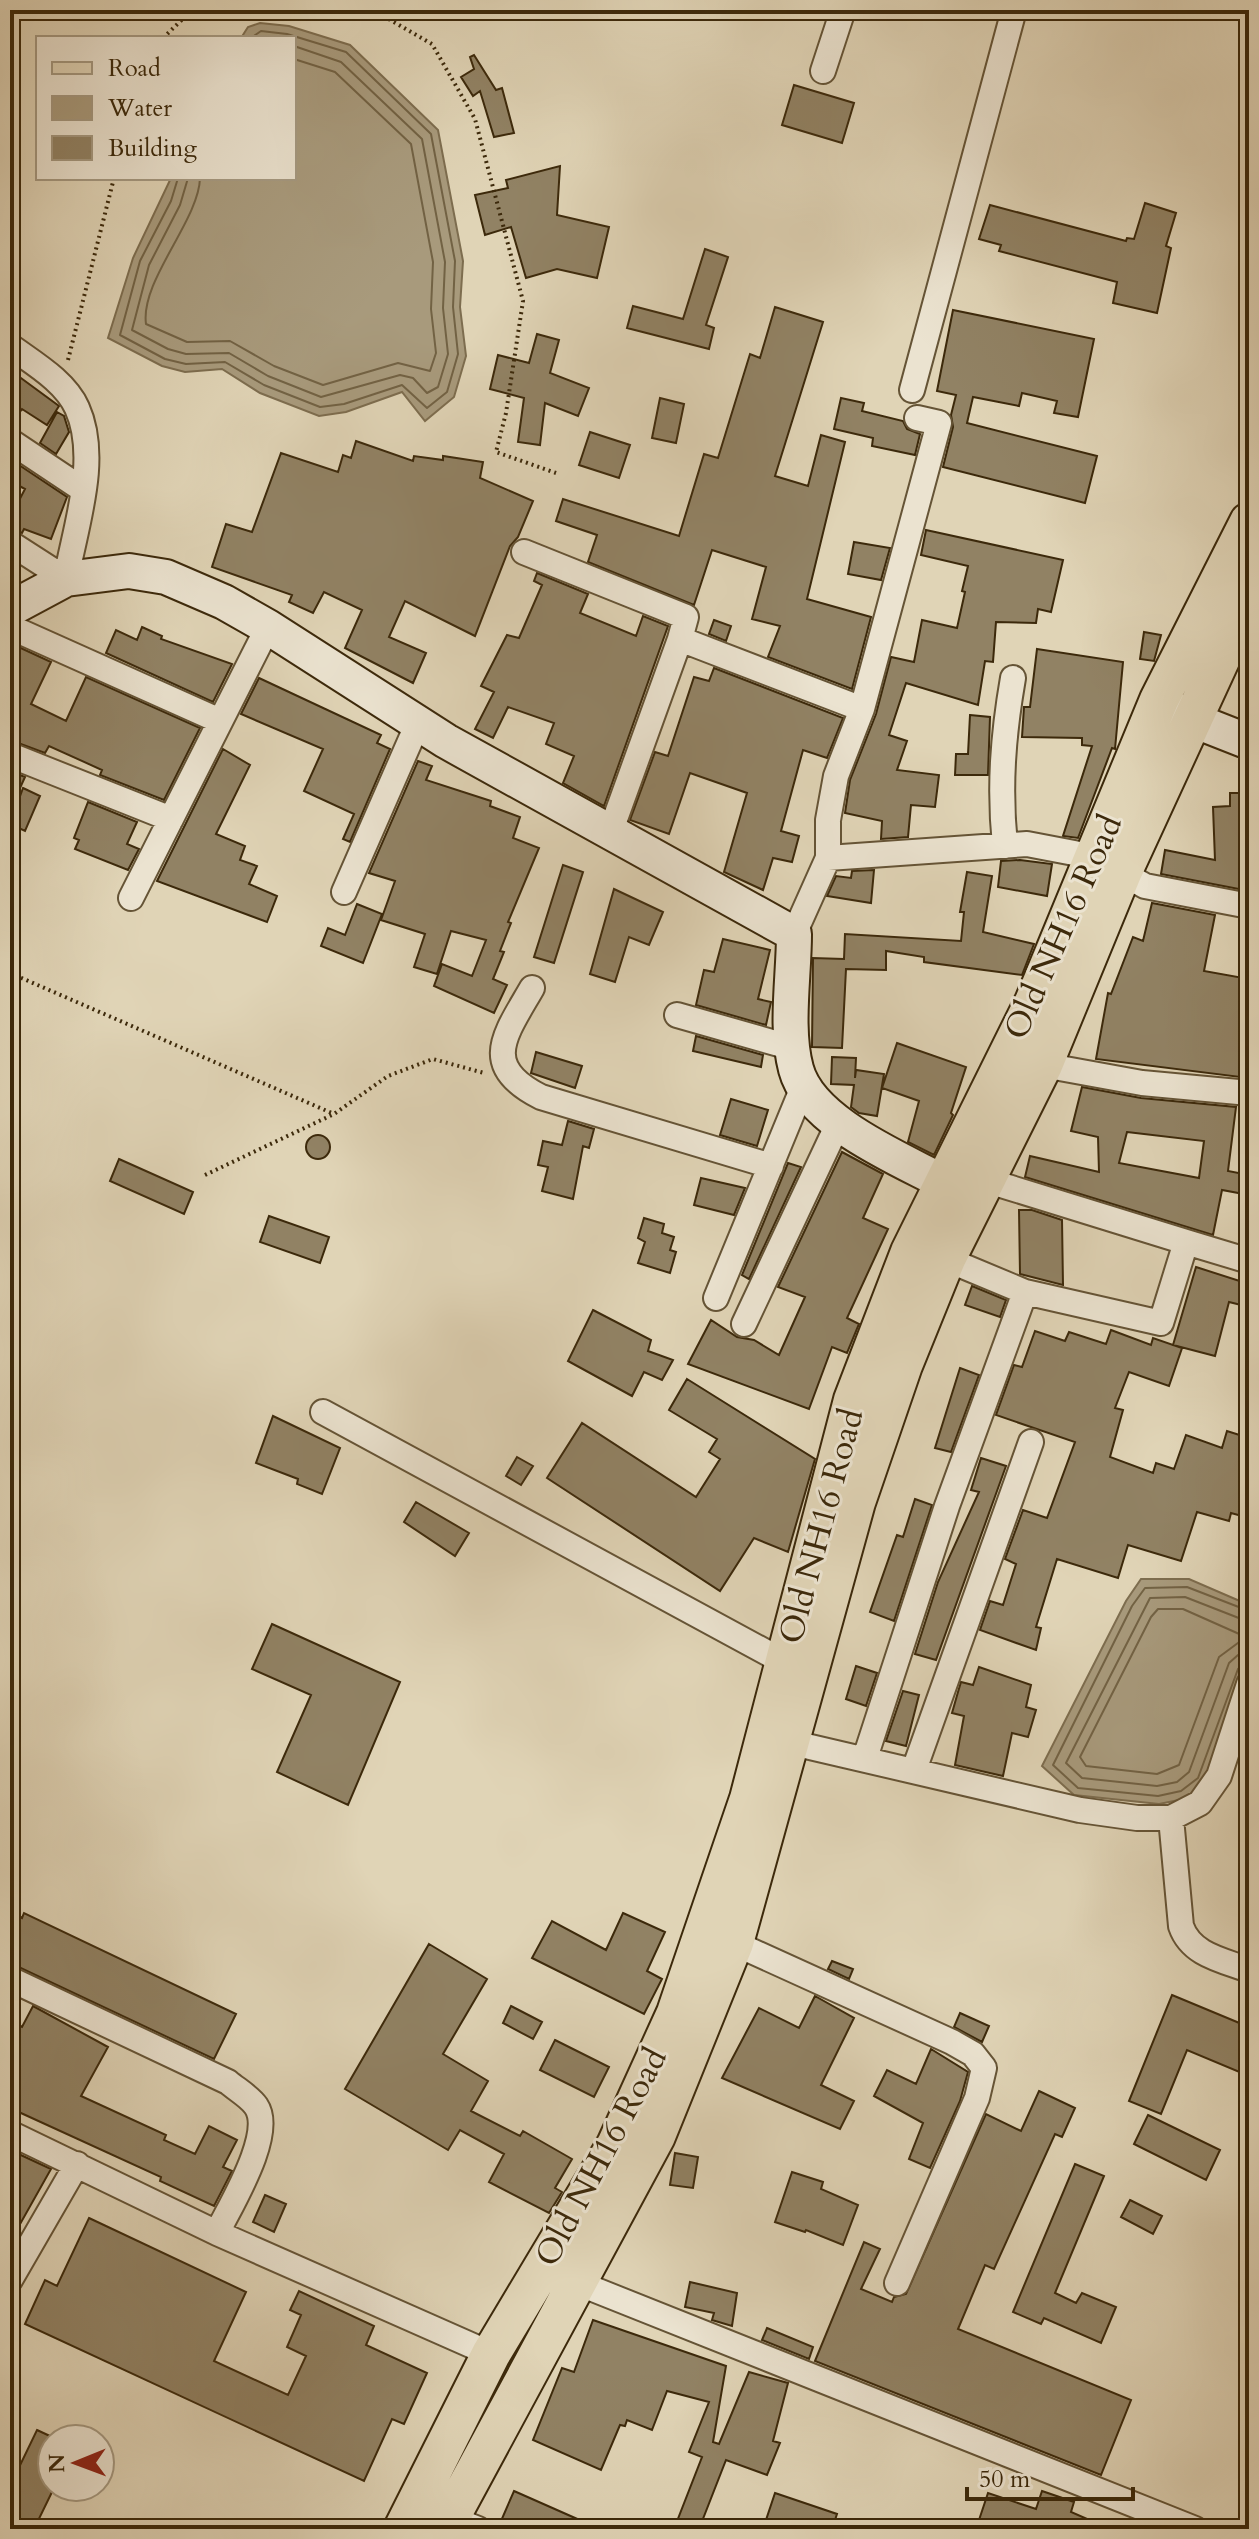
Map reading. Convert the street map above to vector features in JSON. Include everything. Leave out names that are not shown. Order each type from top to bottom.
[{"type":"main road","name":"Old NH16 Road","points":[[457,2525],[578,2283],[656,2136],[734,1943],[793,1743],[856,1502],[903,1365],[946,1259],[1043,1065],[1159,700],[1249,522]]},
{"type":"main road","name":"Old NH16 Road","points":[[403,2529],[491,2354],[616,2145],[676,2013],[749,1799],[853,1400],[910,1252],[1034,1002],[1108,865],[1193,720],[1249,597]]},
{"type":"street","points":[[823,71],[843,10]]},
{"type":"street","points":[[912,390],[1014,10]]},
{"type":"street","points":[[10,346],[54,378],[77,406],[87,442],[66,579]]},
{"type":"street","points":[[917,418],[939,423],[862,709],[836,776],[828,820],[828,858],[794,934],[793,1048],[803,1087],[838,1124],[943,1182]]},
{"type":"street","points":[[10,441],[82,489]]},
{"type":"street","points":[[10,543],[66,579]]},
{"type":"street","points":[[524,552],[686,617],[610,833]]},
{"type":"street","points":[[10,609],[66,579],[129,571],[166,577],[224,602],[268,627],[418,723],[794,934]]},
{"type":"street","points":[[10,627],[220,721]]},
{"type":"street","points":[[131,898],[268,627]]},
{"type":"street","points":[[680,639],[862,709]]},
{"type":"street","points":[[1005,846],[1000,792],[1002,746],[1013,678]]},
{"type":"street","points":[[1159,700],[1193,720],[1249,742]]},
{"type":"street","points":[[344,892],[418,723]]},
{"type":"street","points":[[10,755],[171,819]]},
{"type":"street","points":[[828,858],[1005,846],[1053,847],[1108,865],[1145,886],[1249,906]]},
{"type":"street","points":[[532,988],[502,1041],[502,1057],[519,1086],[541,1097],[771,1166]]},
{"type":"street","points":[[677,1015],[793,1048]]},
{"type":"street","points":[[1043,1065],[1142,1083],[1249,1093]]},
{"type":"street","points":[[716,1298],[803,1087]]},
{"type":"street","points":[[744,1324],[838,1124]]},
{"type":"street","points":[[985,1180],[1249,1261]]},
{"type":"street","points":[[946,1259],[1025,1292],[1161,1323],[1186,1242]]},
{"type":"street","points":[[865,1758],[947,1506],[1025,1292]]},
{"type":"street","points":[[323,1412],[786,1663]]},
{"type":"street","points":[[914,1770],[1031,1442]]},
{"type":"street","points":[[793,1743],[1080,1810],[1137,1818],[1171,1818],[1200,1803],[1219,1776],[1249,1684]]},
{"type":"street","points":[[1171,1818],[1181,1926],[1186,1941],[1200,1952],[1249,1970]]},
{"type":"street","points":[[734,1943],[952,2042],[973,2054],[984,2068],[977,2098],[897,2283]]},
{"type":"street","points":[[10,1979],[228,2082],[257,2107],[261,2125],[255,2154],[217,2233]]},
{"type":"street","points":[[10,2133],[217,2233],[491,2354]]},
{"type":"street","points":[[10,2280],[77,2164]]},
{"type":"street","points":[[578,2283],[1156,2522],[1195,2529]]},
{"type":"path","points":[[165,36],[192,10]]},
{"type":"path","points":[[373,10],[432,44],[475,119],[523,301],[506,413],[496,452],[556,473]]},
{"type":"path","points":[[54,378],[64,376],[113,180]]},
{"type":"path","points":[[10,973],[334,1114]]},
{"type":"path","points":[[205,1175],[334,1114],[388,1076],[433,1059],[456,1063],[519,1086]]},
{"type":"water","points":[[260,23],[289,26],[350,45],[438,130],[463,261],[460,307],[466,356],[454,397],[425,421],[402,392],[346,412],[319,416],[260,393],[222,369],[185,372],[162,366],[108,338],[133,258],[170,180],[296,180],[296,36],[242,36],[248,27]]},
{"type":"water","points":[[1141,1579],[1189,1579],[1249,1605],[1249,1661],[1204,1784],[1184,1799],[1159,1804],[1074,1795],[1042,1766],[1126,1601]]},
{"type":"building","points":[[474,55],[496,90],[502,88],[514,133],[494,137],[480,91],[473,96],[461,77],[474,69],[470,57]]},
{"type":"building","points":[[794,85],[854,103],[842,143],[782,125]]},
{"type":"building","points":[[560,166],[557,215],[609,227],[597,278],[557,269],[526,278],[511,227],[485,235],[475,195],[508,188],[506,180]]},
{"type":"building","points":[[1145,203],[1176,213],[1166,246],[1171,248],[1157,313],[1113,303],[1117,282],[999,251],[1001,245],[979,239],[990,205],[1126,241],[1127,238],[1134,239]]},
{"type":"building","points":[[705,249],[728,257],[706,325],[714,328],[709,349],[627,328],[633,306],[683,319]]},
{"type":"building","points":[[775,307],[823,322],[775,476],[808,486],[821,435],[845,442],[807,599],[871,617],[852,689],[768,657],[780,626],[752,619],[766,567],[712,550],[694,605],[588,562],[597,535],[556,521],[563,499],[679,536],[704,454],[718,458],[750,354],[760,358]]},
{"type":"building","points":[[953,310],[1094,339],[1078,417],[1054,413],[1057,401],[1022,393],[1019,406],[973,397],[967,423],[1097,456],[1085,503],[943,467],[953,427],[951,415],[956,395],[937,391]]},
{"type":"building","points":[[537,334],[559,340],[550,373],[589,388],[578,416],[545,403],[540,445],[518,442],[524,398],[490,389],[498,355],[529,363]]},
{"type":"building","points":[[10,370],[59,406],[47,425],[22,409],[10,426]]},
{"type":"building","points":[[660,398],[684,404],[676,443],[652,438]]},
{"type":"building","points":[[841,398],[864,403],[862,411],[903,421],[907,429],[920,434],[915,455],[872,446],[873,438],[834,429]]},
{"type":"building","points":[[57,412],[64,416],[69,432],[56,454],[40,443]]},
{"type":"building","points":[[590,432],[630,445],[619,478],[579,465]]},
{"type":"building","points":[[356,441],[413,461],[414,456],[443,460],[443,456],[483,462],[480,478],[533,501],[518,537],[510,546],[475,636],[405,601],[389,637],[426,653],[413,683],[345,648],[362,610],[324,592],[313,613],[289,602],[292,595],[212,567],[226,524],[252,532],[281,453],[338,472],[343,455],[351,458]]},
{"type":"building","points":[[10,459],[67,497],[51,539],[24,529],[22,533],[10,528],[10,518],[25,489],[10,481]]},
{"type":"building","points":[[926,530],[1063,560],[1051,612],[1038,609],[1036,623],[996,622],[993,662],[985,661],[978,705],[906,683],[889,735],[907,741],[897,770],[939,775],[935,807],[911,805],[908,837],[881,839],[882,821],[845,813],[850,780],[876,714],[891,657],[914,662],[922,620],[957,628],[965,592],[962,591],[968,566],[921,555]]},
{"type":"building","points":[[854,542],[890,548],[881,580],[848,574]]},
{"type":"building","points":[[537,573],[588,594],[580,613],[636,636],[643,616],[668,626],[604,806],[563,783],[574,756],[546,744],[554,723],[508,707],[493,738],[475,729],[494,692],[481,686],[507,635],[519,638],[542,585],[534,581]]},
{"type":"building","points":[[714,620],[731,626],[726,641],[709,634]]},
{"type":"building","points":[[142,627],[162,636],[161,639],[232,664],[213,702],[106,653],[116,630],[137,640]]},
{"type":"building","points":[[1144,632],[1161,635],[1154,661],[1140,659]]},
{"type":"building","points":[[10,643],[51,662],[31,704],[66,721],[86,677],[200,728],[164,800],[100,775],[102,770],[49,746],[45,753],[10,740]]},
{"type":"building","points":[[1037,649],[1123,662],[1115,749],[1112,748],[1078,838],[1063,836],[1092,746],[1082,745],[1082,738],[1022,737],[1024,707],[1030,707]]},
{"type":"building","points":[[714,668],[843,718],[827,758],[803,750],[781,831],[799,836],[792,862],[773,858],[763,890],[724,872],[747,793],[690,773],[669,834],[630,820],[655,752],[668,756],[694,677],[709,681]]},
{"type":"building","points":[[259,678],[381,735],[377,743],[390,749],[350,842],[343,839],[354,814],[304,791],[323,749],[241,714]]},
{"type":"building","points":[[970,715],[990,717],[988,775],[955,775],[956,754],[968,754]]},
{"type":"building","points":[[223,749],[250,765],[216,834],[245,846],[240,860],[257,866],[249,884],[277,896],[267,922],[157,881]]},
{"type":"building","points":[[418,761],[432,766],[426,780],[491,801],[490,806],[520,817],[513,838],[539,848],[508,922],[511,923],[500,951],[504,952],[493,979],[507,985],[494,1013],[434,986],[442,964],[472,976],[486,940],[451,931],[437,974],[414,967],[425,934],[381,920],[395,881],[369,873]]},
{"type":"building","points":[[10,771],[25,777],[10,810]]},
{"type":"building","points":[[23,788],[40,796],[25,831],[10,824]]},
{"type":"building","points":[[1230,793],[1249,793],[1249,891],[1161,874],[1165,850],[1215,860],[1213,807],[1230,806]]},
{"type":"building","points":[[88,802],[137,822],[127,844],[139,849],[128,870],[75,849],[79,840],[74,838]]},
{"type":"building","points":[[1001,861],[1052,864],[1047,896],[998,887]]},
{"type":"building","points":[[563,865],[583,872],[554,963],[534,957]]},
{"type":"building","points":[[874,870],[871,903],[827,896],[836,876],[851,878],[852,871]]},
{"type":"building","points":[[967,872],[992,876],[983,932],[1034,944],[1022,975],[924,962],[924,957],[886,951],[886,970],[846,969],[842,1048],[812,1047],[813,958],[844,959],[845,934],[961,941],[964,912],[960,912]]},
{"type":"building","points":[[614,889],[663,912],[649,945],[629,937],[615,982],[590,974]]},
{"type":"building","points":[[1152,903],[1215,915],[1204,971],[1249,979],[1249,1072],[1241,1072],[1240,1077],[1096,1059],[1108,993],[1111,994],[1133,937],[1143,941]]},
{"type":"building","points":[[357,904],[382,914],[363,963],[321,946],[328,928],[345,935]]},
{"type":"building","points":[[723,939],[770,950],[758,999],[771,1002],[766,1025],[696,1005],[704,970],[714,972]]},
{"type":"building","points":[[696,1036],[763,1055],[761,1067],[693,1051]]},
{"type":"building","points":[[897,1043],[966,1067],[951,1113],[953,1115],[934,1155],[908,1142],[919,1101],[882,1088]]},
{"type":"building","points":[[536,1052],[582,1066],[575,1088],[531,1073]]},
{"type":"building","points":[[832,1057],[856,1058],[855,1078],[856,1070],[884,1074],[877,1116],[859,1113],[851,1107],[854,1085],[831,1084]]},
{"type":"building","points":[[1082,1087],[1141,1098],[1236,1107],[1228,1171],[1249,1175],[1249,1195],[1222,1190],[1213,1235],[1025,1177],[1030,1156],[1099,1172],[1098,1137],[1071,1131]],"holes":[[[1127,1132],[1204,1141],[1199,1178],[1119,1163]]]},
{"type":"building","points":[[731,1099],[768,1110],[757,1146],[720,1135]]},
{"type":"building","points":[[568,1121],[594,1129],[589,1148],[583,1146],[573,1199],[542,1191],[548,1167],[538,1165],[543,1141],[562,1145]]},
{"type":"building","points":[[318,1135],[327,1138],[330,1147],[327,1156],[318,1159],[309,1156],[306,1147],[309,1138]]},
{"type":"building","points":[[842,1152],[883,1174],[863,1218],[888,1229],[847,1318],[859,1324],[847,1353],[832,1347],[809,1409],[688,1364],[711,1320],[737,1337],[754,1340],[779,1355],[805,1297],[778,1287]]},
{"type":"building","points":[[119,1159],[193,1192],[184,1214],[110,1181]]},
{"type":"building","points":[[788,1163],[801,1167],[749,1279],[742,1275]]},
{"type":"building","points":[[701,1178],[745,1188],[734,1215],[694,1205]]},
{"type":"building","points":[[1019,1210],[1032,1210],[1062,1220],[1063,1285],[1020,1274]]},
{"type":"building","points":[[269,1216],[329,1237],[320,1263],[260,1242]]},
{"type":"building","points":[[644,1218],[664,1224],[662,1233],[674,1237],[670,1250],[676,1252],[670,1273],[638,1263],[645,1242],[638,1238]]},
{"type":"building","points":[[1196,1267],[1249,1284],[1249,1307],[1229,1302],[1215,1356],[1173,1345]]},
{"type":"building","points":[[972,1286],[1006,1300],[1000,1317],[965,1305]]},
{"type":"building","points":[[593,1310],[651,1340],[648,1351],[673,1360],[662,1380],[644,1372],[632,1396],[568,1361]]},
{"type":"building","points":[[1111,1330],[1151,1345],[1153,1338],[1182,1348],[1169,1386],[1129,1372],[1115,1408],[1123,1410],[1110,1457],[1153,1473],[1156,1463],[1174,1469],[1186,1435],[1222,1448],[1227,1431],[1249,1438],[1249,1518],[1231,1513],[1229,1521],[1197,1512],[1181,1561],[1128,1545],[1118,1578],[1057,1559],[1036,1627],[1041,1628],[1036,1650],[980,1630],[990,1601],[1003,1605],[1016,1564],[1005,1559],[1023,1510],[1047,1518],[1075,1442],[996,1415],[1014,1365],[1022,1367],[1035,1331],[1065,1341],[1069,1332],[1106,1344]]},
{"type":"building","points":[[960,1368],[979,1375],[951,1452],[935,1448]]},
{"type":"building","points":[[687,1379],[815,1459],[788,1552],[754,1538],[720,1591],[547,1478],[582,1423],[696,1497],[720,1459],[709,1452],[717,1439],[669,1410]]},
{"type":"building","points":[[273,1416],[340,1448],[322,1494],[297,1484],[298,1479],[256,1463]]},
{"type":"building","points":[[517,1457],[533,1466],[521,1485],[506,1476]]},
{"type":"building","points":[[981,1458],[1006,1466],[936,1660],[915,1654],[938,1582],[979,1492],[971,1490]]},
{"type":"building","points":[[915,1499],[932,1505],[894,1621],[870,1612],[897,1535],[903,1537]]},
{"type":"building","points":[[416,1502],[469,1533],[455,1556],[404,1522]]},
{"type":"building","points":[[272,1624],[400,1682],[348,1805],[277,1772],[311,1695],[252,1669]]},
{"type":"building","points":[[856,1666],[877,1673],[866,1706],[846,1699]]},
{"type":"building","points":[[979,1667],[1031,1685],[1026,1707],[1036,1710],[1028,1737],[1012,1733],[1003,1776],[955,1765],[964,1716],[952,1713],[961,1682],[973,1685]]},
{"type":"building","points":[[903,1691],[919,1695],[906,1746],[886,1741]]},
{"type":"building","points":[[10,1912],[22,1918],[24,1913],[236,2014],[214,2059],[10,1963]]},
{"type":"building","points":[[623,1913],[665,1932],[647,1971],[662,1979],[644,2014],[532,1958],[552,1921],[606,1950]]},
{"type":"building","points":[[429,1944],[487,1979],[443,2054],[488,2081],[471,2111],[520,2136],[523,2131],[572,2159],[555,2188],[562,2192],[549,2213],[489,2182],[504,2154],[460,2130],[448,2150],[345,2089]]},
{"type":"building","points":[[832,1961],[853,1969],[849,1979],[828,1969]]},
{"type":"building","points":[[1172,1995],[1249,2027],[1249,2076],[1187,2050],[1161,2114],[1129,2101]]},
{"type":"building","points":[[815,1996],[854,2018],[821,2085],[854,2101],[840,2129],[722,2078],[759,2008],[799,2028]]},
{"type":"building","points":[[33,2006],[108,2047],[81,2096],[166,2135],[164,2140],[195,2154],[209,2126],[237,2140],[223,2167],[232,2171],[214,2206],[160,2181],[161,2177],[10,2108],[10,2021],[22,2027]]},
{"type":"building","points":[[511,2006],[542,2022],[533,2039],[503,2023]]},
{"type":"building","points":[[960,2013],[989,2026],[982,2042],[954,2027]]},
{"type":"building","points":[[555,2040],[609,2067],[594,2097],[540,2070]]},
{"type":"building","points":[[931,2049],[968,2072],[960,2101],[930,2168],[909,2159],[923,2123],[874,2096],[887,2070],[916,2084]]},
{"type":"building","points":[[1039,2091],[1075,2108],[1062,2137],[1055,2134],[994,2269],[985,2265],[958,2329],[1131,2400],[1101,2475],[815,2361],[864,2242],[880,2249],[861,2289],[892,2302],[894,2297],[906,2294],[986,2114],[1021,2131]]},
{"type":"building","points":[[1148,2115],[1220,2150],[1206,2180],[1134,2144]]},
{"type":"building","points":[[10,2150],[51,2169],[10,2242]]},
{"type":"building","points":[[675,2153],[698,2157],[693,2188],[670,2185]]},
{"type":"building","points":[[1075,2164],[1104,2176],[1055,2293],[1076,2303],[1082,2293],[1116,2307],[1101,2343],[1044,2318],[1041,2324],[1013,2312]]},
{"type":"building","points":[[792,2172],[823,2182],[821,2189],[858,2205],[843,2245],[775,2222]]},
{"type":"building","points":[[265,2195],[286,2204],[274,2232],[253,2222]]},
{"type":"building","points":[[1130,2200],[1162,2216],[1153,2234],[1121,2217]]},
{"type":"building","points":[[89,2218],[246,2292],[214,2361],[288,2395],[306,2356],[287,2347],[301,2315],[290,2310],[299,2291],[374,2326],[366,2345],[427,2373],[404,2424],[392,2419],[364,2481],[25,2324],[45,2280],[57,2286]]},
{"type":"building","points":[[690,2282],[737,2293],[732,2326],[712,2320],[714,2313],[685,2307]]},
{"type":"building","points":[[593,2320],[726,2366],[713,2442],[719,2444],[749,2372],[788,2383],[773,2441],[780,2443],[767,2475],[726,2460],[699,2529],[674,2529],[702,2457],[689,2452],[709,2402],[667,2391],[652,2430],[627,2420],[625,2426],[620,2425],[601,2470],[533,2440],[562,2368],[574,2372]]},
{"type":"building","points":[[767,2328],[813,2347],[809,2359],[762,2340]]},
{"type":"building","points":[[36,2432],[36,2503],[47,2503],[34,2529],[10,2529],[10,2486]]},
{"type":"building","points":[[514,2491],[600,2529],[520,2529],[501,2521]]},
{"type":"building","points":[[1042,2491],[1074,2502],[1071,2512],[1110,2529],[986,2529],[977,2526],[988,2493],[1036,2509]]},
{"type":"building","points":[[775,2493],[837,2514],[832,2529],[763,2529]]}]
